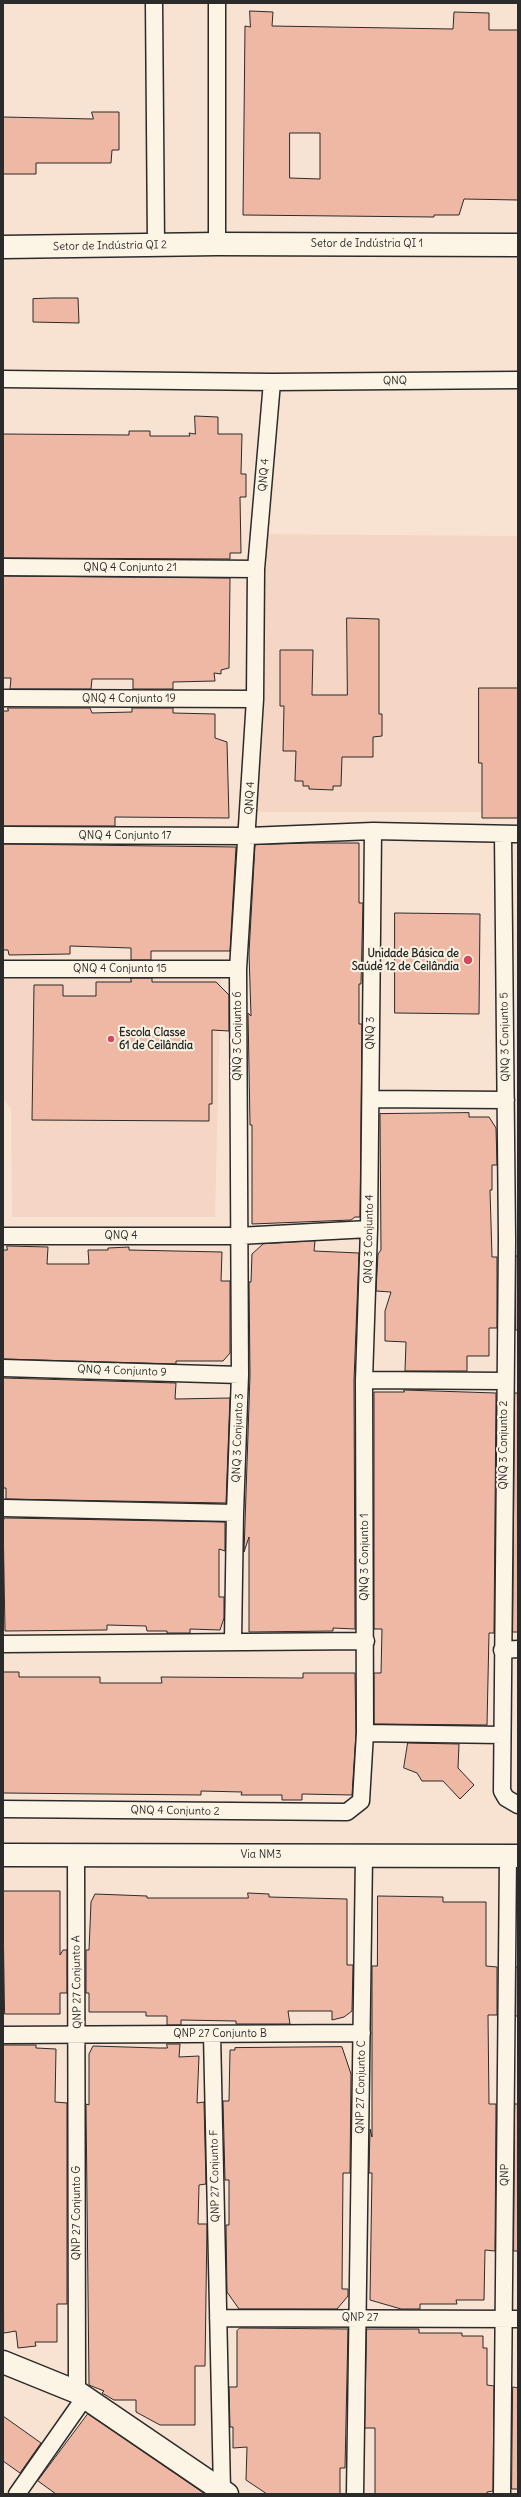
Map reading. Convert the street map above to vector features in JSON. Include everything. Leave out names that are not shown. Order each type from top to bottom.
[{"type":"street","points":[[154,3],[156,245]]},
{"type":"street","points":[[217,3],[217,244]]},
{"type":"street","name":"Setor de Indústria QI 2","points":[[3,247],[217,244]]},
{"type":"street","name":"Setor de Indústria QI 1","points":[[217,244],[518,245]]},
{"type":"street","points":[[3,379],[272,382]]},
{"type":"street","name":"QNQ","points":[[272,382],[518,380]]},
{"type":"street","name":"QNQ 4","points":[[248,836],[255,699],[256,569],[272,382]]},
{"type":"street","name":"QNQ 4 Conjunto 21","points":[[3,567],[256,569]]},
{"type":"street","name":"QNQ 4 Conjunto 19","points":[[3,698],[255,699]]},
{"type":"street","points":[[248,836],[373,832],[511,834]]},
{"type":"street","name":"QNQ 3","points":[[371,1099],[373,832]]},
{"type":"street","name":"QNQ 3 Conjunto 5","points":[[511,834],[506,1100],[512,1240]]},
{"type":"street","name":"QNQ 4 Conjunto 17","points":[[3,835],[248,836]]},
{"type":"street","name":"QNQ 3 Conjunto 6","points":[[238,1236],[238,969],[248,836]]},
{"type":"street","name":"QNQ 4 Conjunto 15","points":[[3,970],[238,969]]},
{"type":"street","points":[[371,1099],[506,1100]]},
{"type":"street","name":"QNQ 3 Conjunto 4","points":[[364,1380],[369,1229],[371,1099]]},
{"type":"street","points":[[238,1236],[369,1229]]},
{"type":"street","name":"QNQ 4","points":[[3,1236],[238,1236]]},
{"type":"street","name":"QNQ 3 Conjunto 3","points":[[233,1640],[235,1513],[240,1375],[238,1236]]},
{"type":"street","name":"QNQ 3 Conjunto 2","points":[[502,1650],[504,1381],[512,1240]]},
{"type":"street","name":"QNQ 4 Conjunto 9","points":[[3,1368],[240,1375]]},
{"type":"street","points":[[364,1380],[504,1381]]},
{"type":"street","name":"QNQ 3 Conjunto 1","points":[[364,1380],[366,1640],[365,1733]]},
{"type":"street","points":[[3,1508],[235,1513]]},
{"type":"street","points":[[3,1644],[233,1640],[366,1640]]},
{"type":"street","points":[[518,1649],[502,1650],[502,1790],[506,1798],[518,1805]]},
{"type":"street","points":[[365,1733],[502,1735]]},
{"type":"street","name":"QNQ 4 Conjunto 2","points":[[3,1809],[347,1812],[357,1806],[363,1796],[365,1733]]},
{"type":"street","name":"Via NM3","points":[[3,1855],[513,1856]]},
{"type":"street","name":"QNP 27 Conjunto A","points":[[3,2035],[78,2034],[76,1855]]},
{"type":"street","name":"QNP 27 Conjunto C","points":[[355,2494],[364,1856]]},
{"type":"street","name":"QNP","points":[[502,2494],[511,2319],[513,1856]]},
{"type":"street","name":"QNP 27 Conjunto B","points":[[78,2034],[362,2033]]},
{"type":"street","name":"QNP 27 Conjunto G","points":[[78,2034],[81,2395]]},
{"type":"street","name":"QNP 27 Conjunto F","points":[[212,2034],[223,2493]]},
{"type":"street","name":"QNP 27","points":[[218,2318],[358,2317],[511,2319]]},
{"type":"street","points":[[3,2362],[81,2395],[223,2493]]},
{"type":"street","points":[[17,2494],[81,2395]]},
{"type":"shaded area","points":[[255,534],[518,536],[518,812],[252,812]]},
{"type":"shaded area","name":"Escola Classe 61 de Ceilândia","points":[[221,977],[215,1217],[12,1217],[11,1109],[3,1099],[3,979]]},
{"type":"building","points":[[250,11],[273,12],[272,26],[453,29],[454,12],[489,13],[489,30],[518,30],[518,200],[464,199],[459,215],[434,215],[434,217],[243,215],[245,26],[250,27]],"holes":[[[290,133],[320,133],[320,179],[290,178]]]},
{"type":"building","points":[[92,112],[119,112],[119,150],[112,150],[111,163],[36,163],[36,174],[3,174],[3,117],[93,119]]},
{"type":"building","points":[[78,298],[79,323],[33,322],[33,299]]},
{"type":"building","points":[[195,416],[218,417],[218,434],[242,434],[241,474],[246,474],[246,497],[240,497],[241,553],[230,553],[230,559],[3,558],[3,434],[129,435],[129,431],[150,431],[150,436],[190,436],[189,433],[195,434]]},
{"type":"building","points":[[3,576],[230,578],[229,668],[221,670],[221,674],[214,673],[215,681],[173,682],[173,689],[133,689],[133,679],[92,679],[91,689],[10,689],[11,678],[3,678]]},
{"type":"building","points":[[347,618],[379,619],[379,714],[382,714],[382,736],[373,737],[373,757],[342,757],[341,786],[333,786],[333,790],[309,789],[309,786],[303,786],[303,781],[295,781],[296,751],[283,751],[284,706],[280,706],[280,650],[313,650],[312,695],[347,695]]},
{"type":"building","points":[[479,688],[518,688],[518,818],[482,818],[482,763],[479,763]]},
{"type":"building","points":[[8,708],[90,708],[92,713],[132,712],[132,708],[173,708],[173,713],[215,714],[215,738],[227,742],[229,818],[115,817],[115,826],[3,826],[3,711],[8,711]]},
{"type":"building","points":[[359,843],[359,903],[363,903],[361,984],[359,984],[359,1024],[362,1024],[360,1217],[355,1217],[351,1220],[252,1224],[252,1125],[250,1125],[248,1013],[251,1016],[249,953],[255,845]]},
{"type":"building","points":[[3,844],[236,847],[230,951],[151,951],[151,960],[131,960],[131,948],[70,946],[70,954],[9,955],[8,950],[3,950]]},
{"type":"building","name":"Unidade Básica de Saúde 12 de Ceilândia","points":[[395,913],[480,914],[479,1014],[395,1013]]},
{"type":"building","points":[[131,978],[152,978],[152,982],[216,982],[229,995],[229,1031],[212,1030],[212,1104],[209,1104],[209,1121],[32,1120],[34,985],[63,985],[63,996],[96,996],[96,982],[131,982]]},
{"type":"building","points":[[469,1113],[469,1117],[489,1117],[496,1128],[497,1165],[492,1165],[492,1190],[490,1190],[492,1257],[497,1257],[497,1328],[489,1328],[489,1356],[467,1356],[467,1371],[405,1371],[406,1342],[385,1341],[385,1311],[391,1292],[376,1291],[378,1254],[381,1250],[380,1114]]},
{"type":"building","points":[[315,1241],[314,1251],[359,1253],[354,1380],[355,1629],[333,1628],[333,1631],[249,1632],[249,1537],[244,1552],[250,1375],[249,1282],[251,1282],[252,1254],[263,1244]]},
{"type":"building","points":[[7,1246],[48,1247],[47,1264],[89,1264],[88,1250],[108,1250],[108,1248],[129,1247],[129,1250],[222,1252],[221,1281],[230,1281],[230,1353],[223,1361],[176,1361],[176,1364],[3,1359],[3,1250],[7,1250]]},
{"type":"building","points":[[516,1256],[518,1256],[518,1330],[516,1330]]},
{"type":"building","points":[[3,1378],[176,1383],[175,1399],[230,1398],[226,1503],[6,1499],[6,1488],[3,1488]]},
{"type":"building","points":[[404,1390],[496,1393],[494,1633],[489,1633],[487,1725],[374,1724],[374,1673],[381,1673],[382,1629],[374,1629],[374,1392],[404,1392]]},
{"type":"building","points":[[515,1393],[518,1393],[518,1632],[513,1632]]},
{"type":"building","points":[[6,1518],[225,1522],[225,1551],[219,1549],[219,1597],[224,1597],[224,1618],[220,1630],[190,1629],[190,1633],[167,1633],[167,1631],[147,1631],[146,1626],[107,1625],[107,1630],[5,1631],[3,1520]]},
{"type":"building","points":[[3,1672],[19,1672],[19,1677],[100,1677],[100,1683],[162,1683],[161,1677],[303,1678],[303,1673],[355,1673],[356,1733],[352,1795],[302,1794],[302,1800],[282,1800],[282,1795],[241,1795],[242,1792],[201,1791],[201,1795],[3,1793]]},
{"type":"building","points":[[408,1743],[459,1744],[458,1768],[474,1785],[460,1799],[443,1781],[422,1781],[417,1773],[404,1768]]},
{"type":"building","points":[[3,1891],[60,1891],[60,1955],[63,1950],[67,1950],[67,1993],[60,1993],[60,2014],[5,2014]]},
{"type":"building","points":[[248,1893],[269,1894],[269,1897],[347,1899],[347,1965],[353,1965],[352,2011],[344,2017],[332,2020],[332,2011],[288,2011],[290,2024],[236,2024],[236,2021],[181,2020],[181,2025],[167,2025],[167,2016],[146,2016],[146,2012],[89,2012],[89,1993],[86,1993],[86,1950],[89,1950],[91,1902],[95,1894],[147,1896],[147,1898],[248,1898]]},
{"type":"building","points":[[378,1896],[443,1897],[443,1902],[486,1902],[486,1966],[497,1967],[497,2015],[488,2015],[489,2104],[496,2104],[495,2251],[485,2250],[484,2300],[456,2300],[457,2304],[420,2304],[420,2309],[401,2309],[370,2300],[372,2173],[369,2173],[370,2129],[372,2137],[372,1966],[377,1966]]},
{"type":"building","points":[[516,1967],[518,1967],[518,2016],[516,2016]]},
{"type":"building","points":[[167,2044],[180,2044],[179,2057],[199,2056],[197,2103],[204,2102],[206,2184],[199,2185],[198,2224],[207,2224],[205,2366],[195,2366],[195,2425],[160,2425],[136,2412],[136,2400],[114,2400],[102,2393],[104,2391],[89,2385],[86,2104],[89,2105],[89,2054],[93,2046],[167,2048]]},
{"type":"building","points":[[3,2045],[36,2045],[36,2048],[56,2049],[55,2102],[67,2103],[67,2304],[57,2304],[57,2342],[35,2342],[36,2346],[18,2348],[16,2331],[4,2333]]},
{"type":"building","points":[[342,2047],[351,2074],[350,2173],[343,2173],[342,2289],[348,2289],[348,2296],[337,2309],[239,2309],[227,2292],[226,2225],[229,2225],[229,2180],[225,2180],[223,2101],[229,2101],[230,2050],[235,2050],[235,2048]]},
{"type":"building","points":[[515,2104],[518,2104],[518,2251],[514,2251]]},
{"type":"building","points":[[240,2328],[348,2329],[345,2468],[340,2468],[340,2494],[267,2494],[246,2480],[247,2447],[233,2448],[233,2427],[230,2427],[229,2387],[237,2387],[237,2331]]},
{"type":"building","points":[[367,2329],[419,2329],[419,2333],[462,2333],[462,2336],[483,2336],[483,2348],[487,2348],[487,2385],[494,2386],[493,2491],[487,2492],[487,2494],[375,2494],[375,2428],[365,2428]]},
{"type":"building","points":[[513,2387],[518,2388],[518,2489],[512,2489]]},
{"type":"building","points":[[88,2414],[205,2494],[56,2494],[38,2481]]},
{"type":"building","points":[[3,2416],[41,2443],[20,2473],[3,2461]]},
{"type":"place","name":"Unidade Básica de Saúde 12 de Ceilândia","points":[[468,960]]},
{"type":"place","name":"Escola Classe 61 de Ceilândia","points":[[111,1039]]}]
